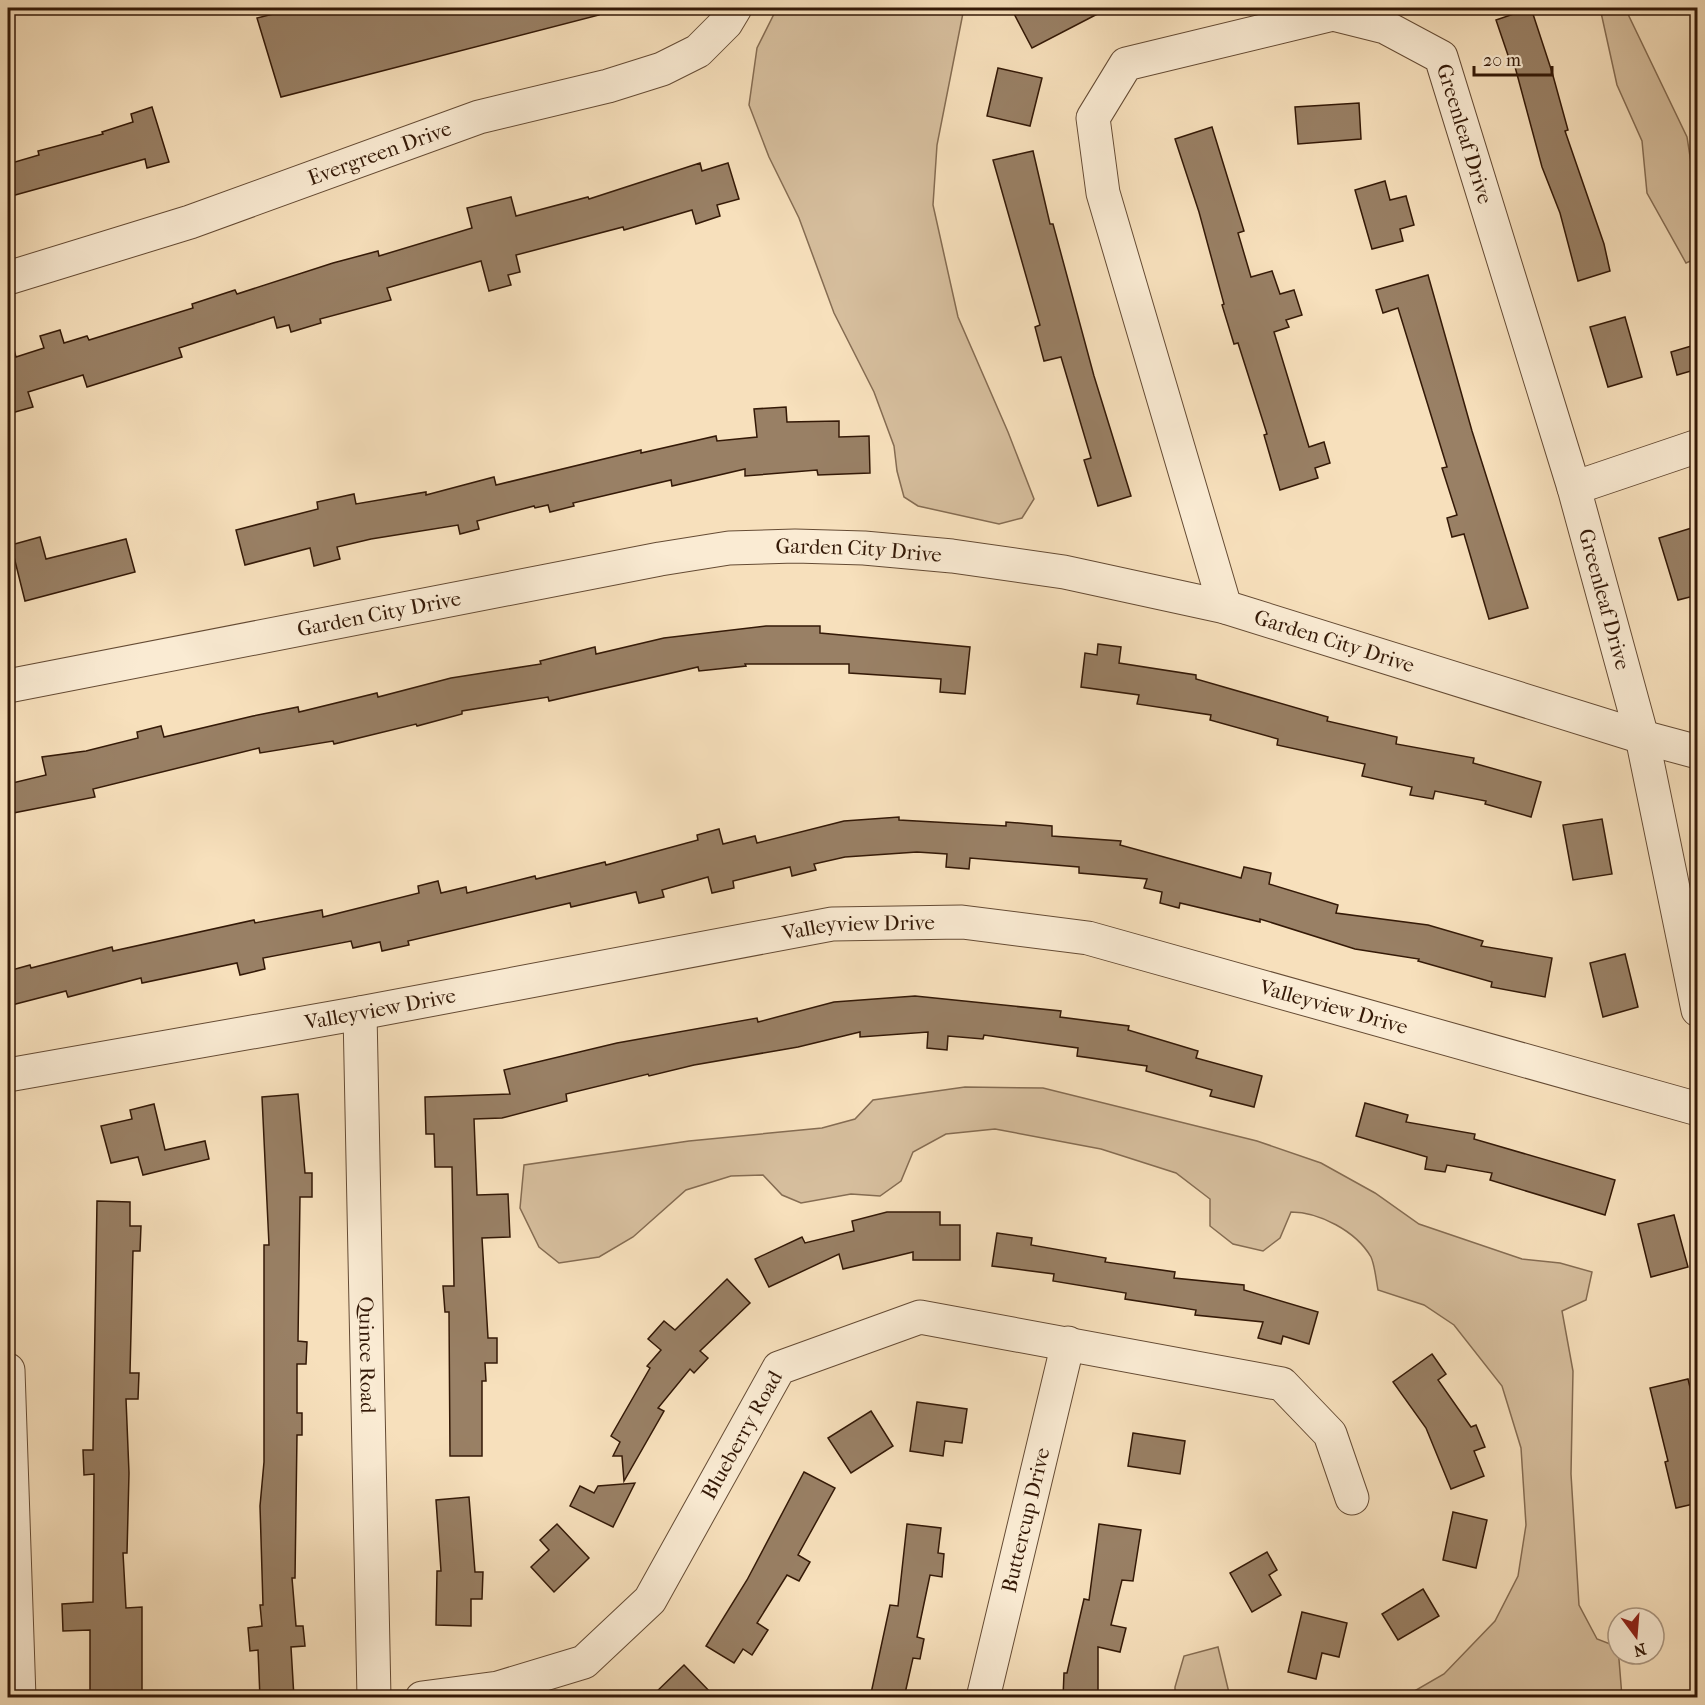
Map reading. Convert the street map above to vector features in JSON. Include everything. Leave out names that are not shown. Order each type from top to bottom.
[{"type":"street","name":"Evergreen Drive","points":[[8,278],[190,222],[479,117],[608,86],[662,69],[698,51],[726,23],[735,8]]},
{"type":"street","name":"Greenleaf Drive","points":[[1225,607],[1103,193],[1094,118],[1126,64],[1334,14],[1385,27],[1441,57],[1574,488],[1642,737],[1698,1010]]},
{"type":"street","points":[[1574,488],[1698,446]]},
{"type":"street","name":"Garden City Drive","points":[[8,686],[660,559],[729,548],[853,548],[952,556],[1064,572],[1225,607],[1642,737],[1698,752]]},
{"type":"street","name":"Valleyview Drive","points":[[8,1075],[360,1013],[832,924],[962,922],[1088,938],[1698,1109]]},
{"type":"street","name":"Quince Road","points":[[360,1013],[374,1698]]},
{"type":"street","name":"Blueberry Road","points":[[422,1698],[498,1688],[584,1662],[650,1600],[779,1368],[920,1317],[1282,1384],[1330,1434],[1352,1498]]},
{"type":"street","name":"Buttercup Drive","points":[[983,1698],[1068,1343]]},
{"type":"street","points":[[8,1370],[19,1698]]},
{"type":"shaded area","points":[[777,8],[964,8],[937,145],[933,205],[958,317],[1008,432],[1034,499],[1022,518],[999,524],[918,506],[904,497],[897,471],[894,446],[874,392],[834,313],[799,218],[769,157],[749,105],[757,48]]},
{"type":"shaded area","points":[[1600,8],[1625,8],[1687,137],[1698,208],[1695,259],[1686,263],[1647,193],[1642,141],[1617,85]]},
{"type":"shaded area","points":[[965,1087],[1043,1088],[1257,1141],[1321,1163],[1375,1193],[1419,1224],[1522,1259],[1560,1263],[1592,1272],[1586,1300],[1562,1311],[1573,1371],[1571,1474],[1579,1605],[1597,1639],[1606,1642],[1606,1666],[1620,1666],[1622,1697],[1404,1697],[1444,1674],[1495,1621],[1518,1576],[1526,1525],[1521,1448],[1502,1386],[1454,1325],[1424,1305],[1378,1290],[1371,1257],[1356,1239],[1325,1219],[1291,1212],[1280,1238],[1263,1251],[1233,1244],[1210,1226],[1210,1199],[1176,1173],[1101,1149],[995,1129],[946,1134],[913,1152],[901,1181],[880,1196],[851,1194],[801,1203],[782,1195],[763,1175],[731,1176],[686,1190],[633,1237],[599,1257],[559,1263],[539,1247],[520,1208],[524,1165],[689,1141],[822,1128],[855,1119],[873,1100]]},
{"type":"shaded area","points":[[1218,1647],[1230,1697],[1175,1697],[1175,1687],[1184,1656]]},
{"type":"building","points":[[297,8],[598,8],[599,15],[281,97],[257,18]]},
{"type":"building","points":[[1011,8],[1109,8],[1032,48]]},
{"type":"building","points":[[1531,8],[1552,72],[1568,130],[1565,131],[1604,244],[1610,271],[1578,281],[1560,213],[1542,167],[1514,63],[1511,64],[1496,20]]},
{"type":"building","points":[[998,68],[1042,78],[1030,126],[987,116]]},
{"type":"building","points":[[1359,103],[1361,139],[1298,144],[1295,107]]},
{"type":"building","points":[[152,107],[169,162],[147,168],[145,159],[8,197],[8,164],[39,155],[38,151],[103,134],[102,132],[133,122],[131,114]]},
{"type":"building","points":[[1212,127],[1244,231],[1238,233],[1251,277],[1272,271],[1280,294],[1294,290],[1302,315],[1286,320],[1289,327],[1274,332],[1309,447],[1324,442],[1330,463],[1315,468],[1318,478],[1280,490],[1264,435],[1267,434],[1238,343],[1234,344],[1199,212],[1175,139]]},
{"type":"building","points":[[1033,151],[1050,224],[1053,224],[1094,376],[1131,496],[1098,506],[1084,460],[1091,458],[1061,357],[1044,361],[1035,327],[1040,325],[993,160]]},
{"type":"building","points":[[700,163],[702,171],[728,163],[739,199],[717,205],[720,216],[696,224],[692,210],[624,230],[623,227],[516,255],[520,272],[508,275],[511,285],[489,291],[481,261],[387,288],[391,300],[320,319],[321,323],[291,332],[289,325],[277,328],[274,317],[179,348],[182,357],[87,387],[83,375],[28,392],[33,407],[8,414],[8,344],[12,343],[16,357],[44,348],[40,336],[60,330],[64,343],[87,336],[89,340],[193,308],[192,304],[235,290],[237,294],[333,263],[378,251],[379,256],[472,228],[467,208],[511,197],[516,216],[588,197],[589,199]]},
{"type":"building","points":[[1385,181],[1390,200],[1406,196],[1414,225],[1400,229],[1403,241],[1372,249],[1355,190]]},
{"type":"building","points":[[1428,275],[1472,431],[1528,608],[1489,619],[1464,534],[1452,537],[1447,518],[1457,515],[1442,468],[1447,467],[1398,308],[1383,313],[1376,290]]},
{"type":"building","points":[[1625,317],[1642,377],[1608,387],[1590,327]]},
{"type":"building","points":[[1698,344],[1698,369],[1677,375],[1671,352]]},
{"type":"building","points":[[786,407],[787,422],[839,421],[839,437],[869,436],[870,473],[818,475],[817,470],[745,476],[745,469],[672,486],[671,480],[573,503],[574,506],[550,512],[548,505],[535,508],[534,506],[477,521],[479,529],[460,534],[458,525],[371,539],[337,547],[340,559],[314,566],[310,548],[245,565],[236,530],[318,509],[317,502],[354,494],[356,504],[426,492],[426,495],[494,477],[496,485],[641,450],[641,453],[716,436],[717,441],[757,437],[754,409]]},
{"type":"building","points":[[1698,526],[1698,595],[1678,600],[1659,538]]},
{"type":"building","points":[[40,537],[46,559],[126,539],[135,572],[25,601],[11,545]]},
{"type":"building","points":[[766,626],[820,626],[820,633],[970,647],[965,694],[940,692],[941,679],[849,673],[849,664],[745,664],[746,666],[699,671],[698,667],[549,701],[548,697],[462,711],[462,714],[417,726],[416,724],[334,744],[333,741],[260,753],[259,748],[93,789],[95,797],[8,814],[8,784],[46,775],[42,757],[86,751],[138,738],[137,732],[161,726],[164,737],[298,707],[299,712],[377,693],[378,697],[451,678],[541,664],[540,661],[595,647],[596,654],[664,638]]},
{"type":"building","points":[[1098,644],[1121,647],[1119,663],[1196,675],[1196,679],[1328,717],[1327,721],[1397,737],[1396,744],[1474,758],[1473,763],[1541,782],[1531,817],[1485,804],[1486,801],[1435,791],[1433,799],[1410,795],[1412,787],[1362,776],[1365,764],[1277,745],[1278,739],[1210,720],[1211,715],[1137,704],[1139,695],[1081,687],[1085,653],[1097,655]]},
{"type":"building","points":[[899,817],[899,820],[1006,826],[1006,822],[1052,826],[1052,836],[1121,841],[1120,845],[1241,878],[1244,867],[1271,873],[1269,884],[1338,905],[1336,913],[1428,925],[1483,941],[1481,946],[1552,958],[1545,997],[1491,987],[1492,982],[1418,961],[1419,959],[1355,949],[1260,919],[1260,922],[1180,903],[1179,908],[1160,903],[1162,892],[1144,888],[1147,879],[1079,873],[1079,867],[970,858],[969,869],[946,867],[947,854],[917,852],[845,857],[814,864],[816,870],[792,876],[790,867],[733,881],[734,888],[712,893],[708,877],[662,890],[664,897],[639,903],[636,892],[571,907],[570,903],[408,941],[409,945],[382,951],[380,942],[353,948],[351,941],[263,958],[265,969],[240,975],[237,963],[142,983],[141,978],[68,997],[66,991],[8,1006],[8,971],[30,965],[31,968],[112,947],[113,951],[254,920],[255,923],[322,910],[323,917],[419,893],[418,886],[438,881],[441,893],[466,887],[467,893],[535,876],[536,879],[605,862],[606,865],[698,840],[697,835],[719,829],[723,844],[755,836],[757,843],[844,821]]},
{"type":"building","points":[[1602,819],[1612,874],[1573,880],[1563,825]]},
{"type":"building","points":[[1625,954],[1638,1007],[1603,1017],[1590,963]]},
{"type":"building","points":[[915,996],[1061,1011],[1060,1017],[1129,1026],[1128,1030],[1198,1051],[1196,1058],[1262,1076],[1254,1107],[1210,1096],[1212,1090],[1146,1071],[1147,1066],[1077,1056],[1078,1048],[984,1035],[983,1039],[948,1036],[947,1050],[927,1048],[928,1032],[860,1037],[860,1032],[798,1047],[694,1065],[649,1076],[648,1074],[566,1094],[567,1101],[502,1118],[474,1119],[477,1195],[508,1194],[510,1237],[482,1238],[488,1338],[497,1338],[497,1363],[485,1363],[486,1381],[482,1381],[482,1456],[450,1456],[449,1312],[445,1312],[443,1286],[454,1286],[452,1167],[435,1167],[434,1134],[426,1134],[425,1097],[510,1094],[504,1070],[617,1043],[757,1018],[758,1022],[834,1002]]},
{"type":"building","points":[[298,1094],[305,1173],[312,1173],[312,1197],[300,1197],[298,1341],[307,1342],[306,1364],[297,1364],[297,1413],[302,1413],[302,1435],[297,1435],[295,1578],[292,1578],[296,1626],[303,1626],[305,1646],[291,1647],[294,1698],[260,1698],[258,1650],[250,1651],[248,1628],[262,1626],[260,1605],[263,1605],[260,1506],[264,1462],[264,1245],[269,1245],[262,1097]]},
{"type":"building","points":[[1365,1103],[1408,1115],[1406,1122],[1475,1134],[1474,1139],[1615,1180],[1605,1215],[1490,1180],[1492,1173],[1447,1165],[1445,1172],[1425,1169],[1427,1157],[1356,1136]]},
{"type":"building","points":[[154,1104],[165,1150],[205,1141],[209,1159],[143,1175],[138,1157],[111,1163],[101,1126],[132,1119],[130,1110]]},
{"type":"building","points":[[97,1201],[130,1202],[130,1226],[141,1226],[140,1251],[133,1251],[130,1373],[139,1373],[138,1399],[126,1399],[129,1473],[127,1553],[123,1553],[126,1608],[142,1607],[142,1698],[90,1698],[90,1630],[63,1631],[62,1604],[93,1602],[94,1474],[84,1475],[83,1450],[93,1450]]},
{"type":"building","points":[[887,1212],[940,1212],[940,1225],[960,1225],[960,1260],[913,1260],[913,1252],[843,1269],[839,1254],[769,1287],[755,1259],[802,1237],[805,1243],[854,1231],[852,1221]]},
{"type":"building","points":[[1674,1215],[1688,1267],[1651,1277],[1638,1224]]},
{"type":"building","points":[[997,1233],[1032,1238],[1031,1245],[1106,1258],[1105,1262],[1175,1272],[1174,1278],[1244,1285],[1244,1290],[1318,1312],[1309,1344],[1283,1336],[1281,1344],[1258,1338],[1263,1322],[1195,1315],[1196,1310],[1125,1299],[1126,1293],[1053,1281],[1054,1274],[992,1266]]},
{"type":"building","points":[[727,1279],[750,1303],[700,1351],[708,1358],[694,1373],[690,1369],[658,1408],[664,1411],[624,1481],[622,1456],[613,1456],[620,1442],[611,1436],[650,1368],[647,1366],[661,1350],[648,1339],[664,1321],[675,1330]]},
{"type":"building","points":[[1432,1354],[1446,1374],[1438,1380],[1471,1427],[1476,1425],[1485,1447],[1474,1451],[1484,1476],[1451,1489],[1426,1428],[1393,1382]]},
{"type":"building","points":[[1688,1379],[1698,1420],[1698,1503],[1676,1508],[1665,1462],[1668,1461],[1650,1388]]},
{"type":"building","points":[[917,1402],[967,1409],[962,1443],[945,1441],[943,1456],[910,1451]]},
{"type":"building","points":[[871,1411],[893,1446],[851,1473],[828,1438]]},
{"type":"building","points":[[1133,1433],[1185,1441],[1180,1474],[1128,1466]]},
{"type":"building","points":[[804,1472],[835,1488],[798,1555],[810,1562],[799,1581],[787,1575],[757,1623],[768,1630],[752,1655],[743,1649],[734,1663],[706,1646],[747,1580]]},
{"type":"building","points":[[635,1483],[613,1527],[570,1506],[580,1486],[594,1493],[598,1486]]},
{"type":"building","points":[[469,1497],[475,1572],[483,1572],[482,1599],[471,1599],[471,1626],[436,1625],[437,1571],[441,1571],[436,1500]]},
{"type":"building","points":[[1453,1512],[1487,1520],[1476,1568],[1443,1560]]},
{"type":"building","points":[[557,1524],[589,1558],[554,1592],[531,1567],[549,1550],[540,1540]]},
{"type":"building","points":[[907,1524],[941,1528],[938,1553],[944,1554],[942,1577],[930,1575],[917,1637],[924,1639],[920,1659],[913,1658],[904,1698],[870,1698],[890,1605],[898,1606]]},
{"type":"building","points":[[1099,1524],[1141,1530],[1133,1581],[1122,1580],[1111,1625],[1126,1628],[1120,1652],[1098,1647],[1098,1698],[1063,1698],[1064,1673],[1067,1673],[1084,1599],[1089,1600]]},
{"type":"building","points":[[1267,1552],[1277,1570],[1269,1575],[1281,1595],[1252,1612],[1230,1573]]},
{"type":"building","points":[[1423,1589],[1439,1616],[1398,1640],[1382,1614]]},
{"type":"building","points":[[1302,1612],[1347,1623],[1339,1657],[1322,1653],[1316,1679],[1288,1672]]},
{"type":"building","points":[[684,1665],[716,1698],[650,1698]]}]
